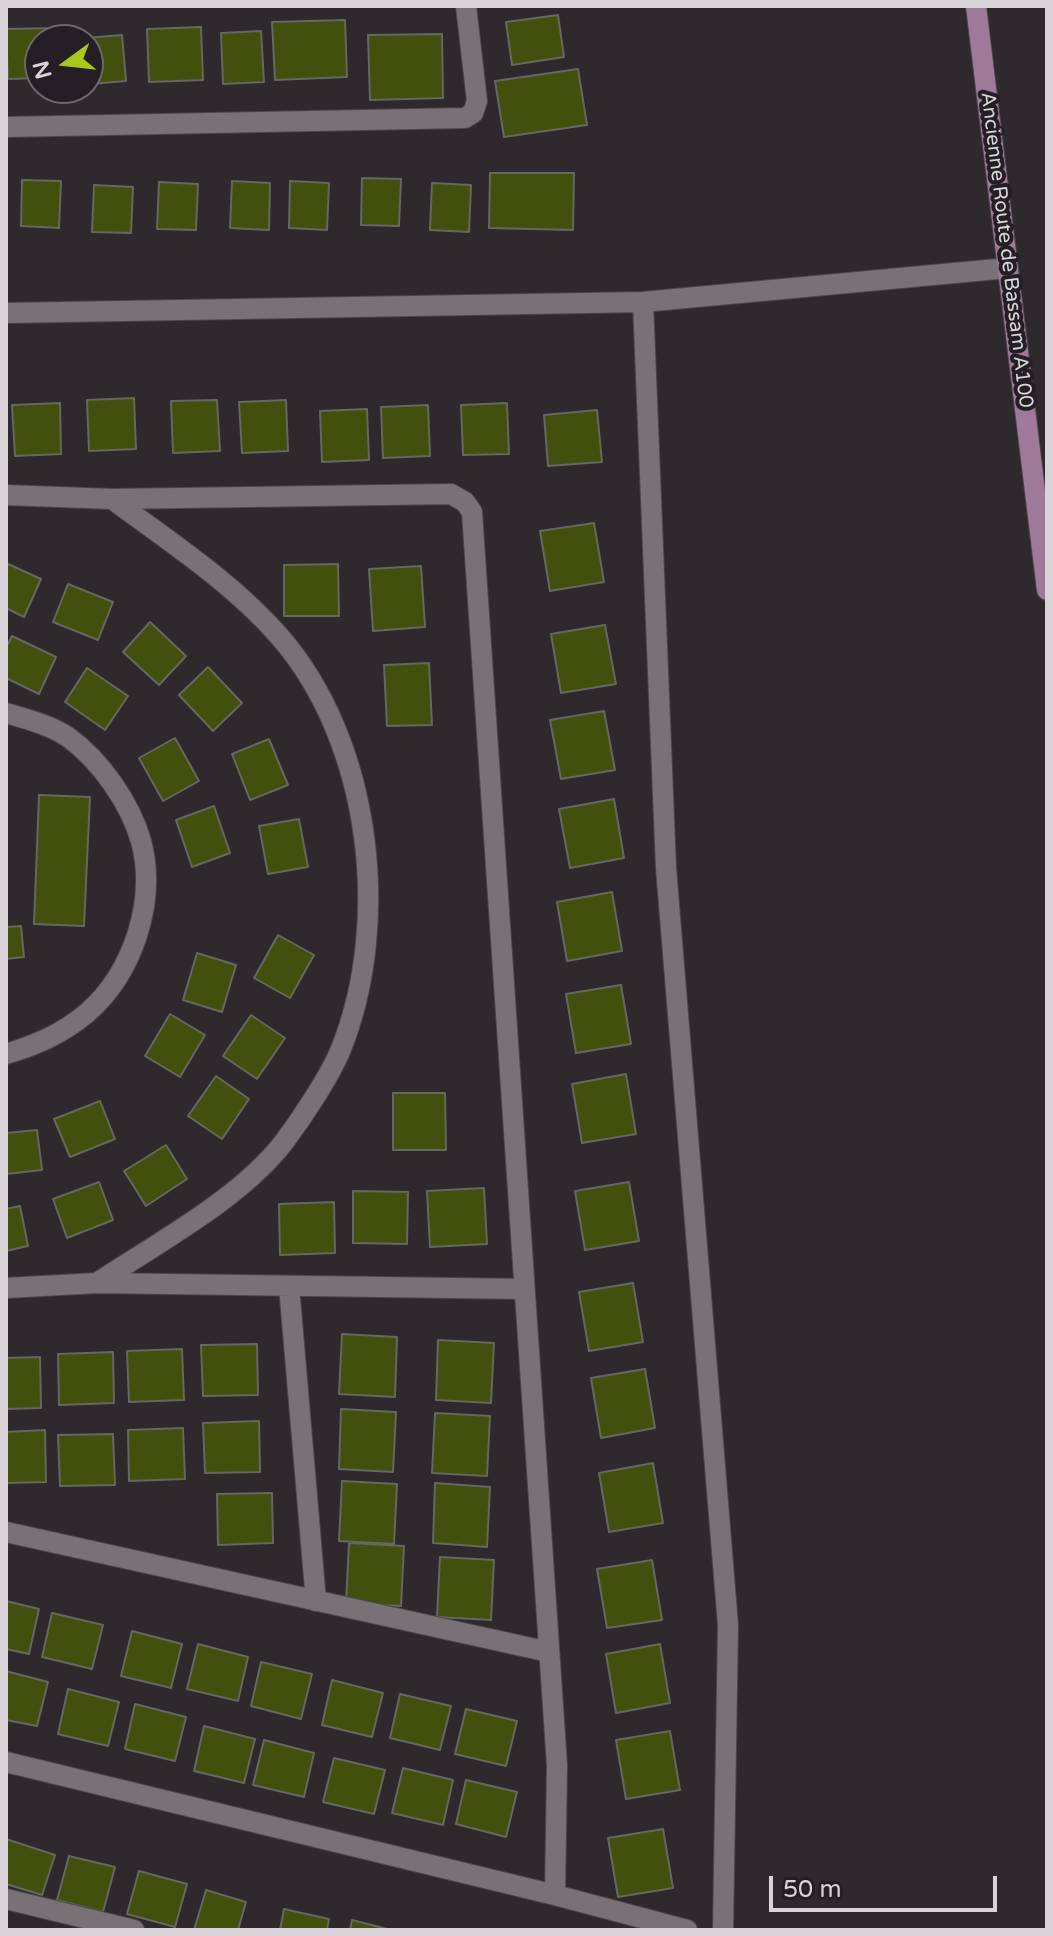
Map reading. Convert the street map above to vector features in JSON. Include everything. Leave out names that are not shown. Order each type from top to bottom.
[{"type":"main road","name":"Ancienne Route de Bassam A100","points":[[976,6],[1045,539],[1047,590]]},
{"type":"street","points":[[6,127],[465,118],[473,113],[477,101],[466,6]]},
{"type":"street","points":[[6,313],[643,302],[1008,268]]},
{"type":"street","points":[[643,302],[666,868],[728,1625],[723,1930]]},
{"type":"street","points":[[6,495],[112,499],[451,494],[465,502],[472,512],[557,1765],[555,1895]]},
{"type":"street","points":[[97,1283],[223,1199],[257,1171],[284,1142],[340,1050],[360,985],[368,886],[364,835],[354,786],[335,728],[311,678],[280,637],[239,596],[112,499]]},
{"type":"street","points":[[6,713],[41,723],[68,737],[113,785],[141,842],[145,882],[141,921],[128,962],[101,999],[51,1038],[6,1054]]},
{"type":"street","points":[[6,1288],[97,1283],[524,1289]]},
{"type":"street","points":[[289,1286],[316,1601]]},
{"type":"street","points":[[6,1532],[549,1652]]},
{"type":"street","points":[[6,1762],[687,1930]]},
{"type":"street","points":[[6,1899],[134,1930]]},
{"type":"building","points":[[558,15],[564,57],[512,65],[506,22]]},
{"type":"building","points":[[345,20],[347,77],[275,80],[272,22]]},
{"type":"building","points":[[201,27],[203,80],[149,82],[147,29]]},
{"type":"building","points":[[6,29],[24,29],[24,78],[8,79]]},
{"type":"building","points":[[261,31],[264,82],[223,84],[221,33]]},
{"type":"building","points":[[442,34],[443,98],[370,100],[368,35]]},
{"type":"building","points":[[122,35],[126,81],[104,83],[104,36]]},
{"type":"building","points":[[578,69],[587,125],[504,137],[495,81]]},
{"type":"building","points":[[490,173],[574,173],[573,230],[489,228]]},
{"type":"building","points":[[362,178],[401,179],[399,226],[361,225]]},
{"type":"building","points":[[22,180],[61,181],[59,228],[21,226]]},
{"type":"building","points":[[232,181],[270,183],[269,230],[230,228]]},
{"type":"building","points":[[290,181],[329,183],[327,230],[289,228]]},
{"type":"building","points":[[159,182],[198,184],[196,230],[157,229]]},
{"type":"building","points":[[432,183],[471,185],[469,232],[430,230]]},
{"type":"building","points":[[94,185],[133,187],[131,233],[92,232]]},
{"type":"building","points":[[134,398],[136,449],[89,451],[87,400]]},
{"type":"building","points":[[217,400],[220,451],[173,453],[171,401]]},
{"type":"building","points":[[286,400],[288,451],[242,453],[239,402]]},
{"type":"building","points":[[60,403],[61,454],[15,456],[12,405]]},
{"type":"building","points":[[507,403],[509,454],[463,455],[461,405]]},
{"type":"building","points":[[428,405],[430,456],[383,458],[381,407]]},
{"type":"building","points":[[367,409],[369,460],[322,462],[320,411]]},
{"type":"building","points":[[597,410],[602,462],[548,466],[544,415]]},
{"type":"building","points":[[594,523],[604,582],[550,591],[540,531]]},
{"type":"building","points":[[6,563],[41,579],[24,617],[6,608]]},
{"type":"building","points":[[338,564],[339,616],[284,616],[284,565]]},
{"type":"building","points":[[421,566],[425,627],[373,631],[369,569]]},
{"type":"building","points":[[68,584],[113,602],[98,640],[53,622]]},
{"type":"building","points":[[150,622],[186,656],[159,685],[123,652]]},
{"type":"building","points":[[605,625],[616,684],[561,693],[551,634]]},
{"type":"building","points":[[12,636],[56,657],[39,694],[6,678],[6,648]]},
{"type":"building","points":[[429,663],[432,725],[387,726],[384,665]]},
{"type":"building","points":[[208,667],[242,703],[213,731],[179,695]]},
{"type":"building","points":[[87,668],[128,696],[105,730],[65,702]]},
{"type":"building","points":[[604,711],[615,770],[561,779],[550,720]]},
{"type":"building","points":[[175,738],[199,781],[163,801],[139,758]]},
{"type":"building","points":[[269,739],[288,785],[250,800],[232,754]]},
{"type":"building","points":[[39,795],[90,797],[84,926],[34,924]]},
{"type":"building","points":[[614,799],[624,858],[570,868],[559,809]]},
{"type":"building","points":[[214,806],[230,853],[192,867],[176,820]]},
{"type":"building","points":[[299,819],[308,867],[268,874],[259,826]]},
{"type":"building","points":[[612,892],[622,951],[567,961],[557,902]]},
{"type":"building","points":[[21,926],[24,957],[6,959],[6,927]]},
{"type":"building","points":[[278,935],[314,955],[290,998],[254,978]]},
{"type":"building","points":[[197,953],[236,965],[222,1012],[183,1000]]},
{"type":"building","points":[[621,985],[631,1044],[576,1053],[566,994]]},
{"type":"building","points":[[170,1014],[205,1035],[180,1077],[145,1056]]},
{"type":"building","points":[[251,1015],[285,1038],[257,1079],[223,1056]]},
{"type":"building","points":[[626,1074],[636,1134],[582,1143],[572,1084]]},
{"type":"building","points":[[216,1076],[249,1099],[222,1139],[188,1116]]},
{"type":"building","points":[[393,1093],[445,1093],[446,1150],[393,1150]]},
{"type":"building","points":[[100,1101],[115,1139],[70,1157],[54,1119]]},
{"type":"building","points":[[37,1130],[42,1170],[6,1174],[6,1133]]},
{"type":"building","points":[[166,1145],[187,1179],[146,1206],[124,1171]]},
{"type":"building","points":[[99,1182],[113,1220],[67,1238],[53,1199]]},
{"type":"building","points":[[629,1182],[639,1241],[585,1250],[575,1191]]},
{"type":"building","points":[[484,1188],[487,1244],[430,1247],[427,1191]]},
{"type":"building","points":[[353,1191],[408,1192],[407,1244],[353,1243]]},
{"type":"building","points":[[334,1202],[335,1253],[280,1255],[279,1204]]},
{"type":"building","points":[[20,1206],[28,1246],[6,1251],[6,1209]]},
{"type":"building","points":[[633,1283],[643,1342],[589,1351],[579,1292]]},
{"type":"building","points":[[342,1334],[397,1337],[395,1397],[339,1394]]},
{"type":"building","points":[[438,1340],[494,1343],[491,1403],[436,1400]]},
{"type":"building","points":[[257,1344],[258,1395],[203,1396],[201,1345]]},
{"type":"building","points":[[182,1349],[184,1400],[129,1402],[127,1351]]},
{"type":"building","points":[[113,1352],[114,1403],[59,1405],[58,1354]]},
{"type":"building","points":[[40,1357],[41,1408],[6,1409],[6,1358]]},
{"type":"building","points":[[645,1369],[655,1428],[601,1438],[591,1378]]},
{"type":"building","points":[[341,1409],[396,1412],[393,1472],[339,1469]]},
{"type":"building","points":[[435,1413],[490,1416],[487,1476],[432,1473]]},
{"type":"building","points":[[259,1421],[260,1472],[205,1473],[203,1423]]},
{"type":"building","points":[[183,1428],[185,1479],[129,1481],[128,1430]]},
{"type":"building","points":[[45,1430],[46,1482],[6,1483],[6,1432]]},
{"type":"building","points":[[113,1434],[115,1485],[60,1486],[58,1435]]},
{"type":"building","points":[[653,1463],[663,1523],[609,1532],[599,1473]]},
{"type":"building","points":[[342,1481],[397,1484],[394,1544],[339,1541]]},
{"type":"building","points":[[435,1483],[490,1487],[487,1547],[433,1543]]},
{"type":"building","points":[[272,1493],[273,1543],[218,1545],[217,1494]]},
{"type":"building","points":[[349,1543],[404,1546],[401,1606],[346,1603]]},
{"type":"building","points":[[440,1557],[494,1560],[491,1620],[437,1617]]},
{"type":"building","points":[[652,1560],[662,1620],[607,1628],[597,1569]]},
{"type":"building","points":[[6,1601],[39,1609],[29,1654],[6,1649]]},
{"type":"building","points":[[52,1613],[103,1625],[92,1669],[42,1657]]},
{"type":"building","points":[[132,1631],[182,1644],[171,1688],[121,1676]]},
{"type":"building","points":[[198,1644],[248,1657],[238,1701],[187,1689]]},
{"type":"building","points":[[660,1644],[670,1703],[616,1713],[606,1654]]},
{"type":"building","points":[[261,1662],[312,1674],[301,1719],[251,1706]]},
{"type":"building","points":[[6,1671],[48,1682],[37,1726],[6,1720]]},
{"type":"building","points":[[332,1680],[383,1693],[372,1737],[322,1725]]},
{"type":"building","points":[[68,1689],[119,1702],[108,1746],[58,1734]]},
{"type":"building","points":[[400,1694],[451,1706],[440,1750],[390,1738]]},
{"type":"building","points":[[135,1704],[186,1717],[175,1761],[125,1749]]},
{"type":"building","points":[[466,1709],[517,1721],[506,1766],[455,1754]]},
{"type":"building","points":[[204,1726],[255,1739],[244,1783],[194,1771]]},
{"type":"building","points":[[670,1731],[680,1790],[626,1799],[616,1740]]},
{"type":"building","points":[[264,1740],[314,1753],[304,1797],[253,1785]]},
{"type":"building","points":[[334,1758],[385,1770],[374,1814],[323,1802]]},
{"type":"building","points":[[403,1768],[453,1780],[443,1825],[392,1813]]},
{"type":"building","points":[[466,1780],[517,1792],[506,1837],[456,1824]]},
{"type":"building","points":[[663,1829],[673,1888],[618,1897],[608,1838]]},
{"type":"building","points":[[6,1839],[55,1855],[42,1895],[6,1884]]},
{"type":"building","points":[[69,1856],[115,1867],[103,1912],[57,1900]]},
{"type":"building","points":[[139,1871],[187,1884],[175,1927],[127,1914]]},
{"type":"building","points":[[206,1890],[246,1902],[238,1930],[194,1930]]},
{"type":"building","points":[[284,1909],[329,1919],[327,1930],[280,1930]]},
{"type":"building","points":[[352,1920],[391,1930],[350,1930]]}]
